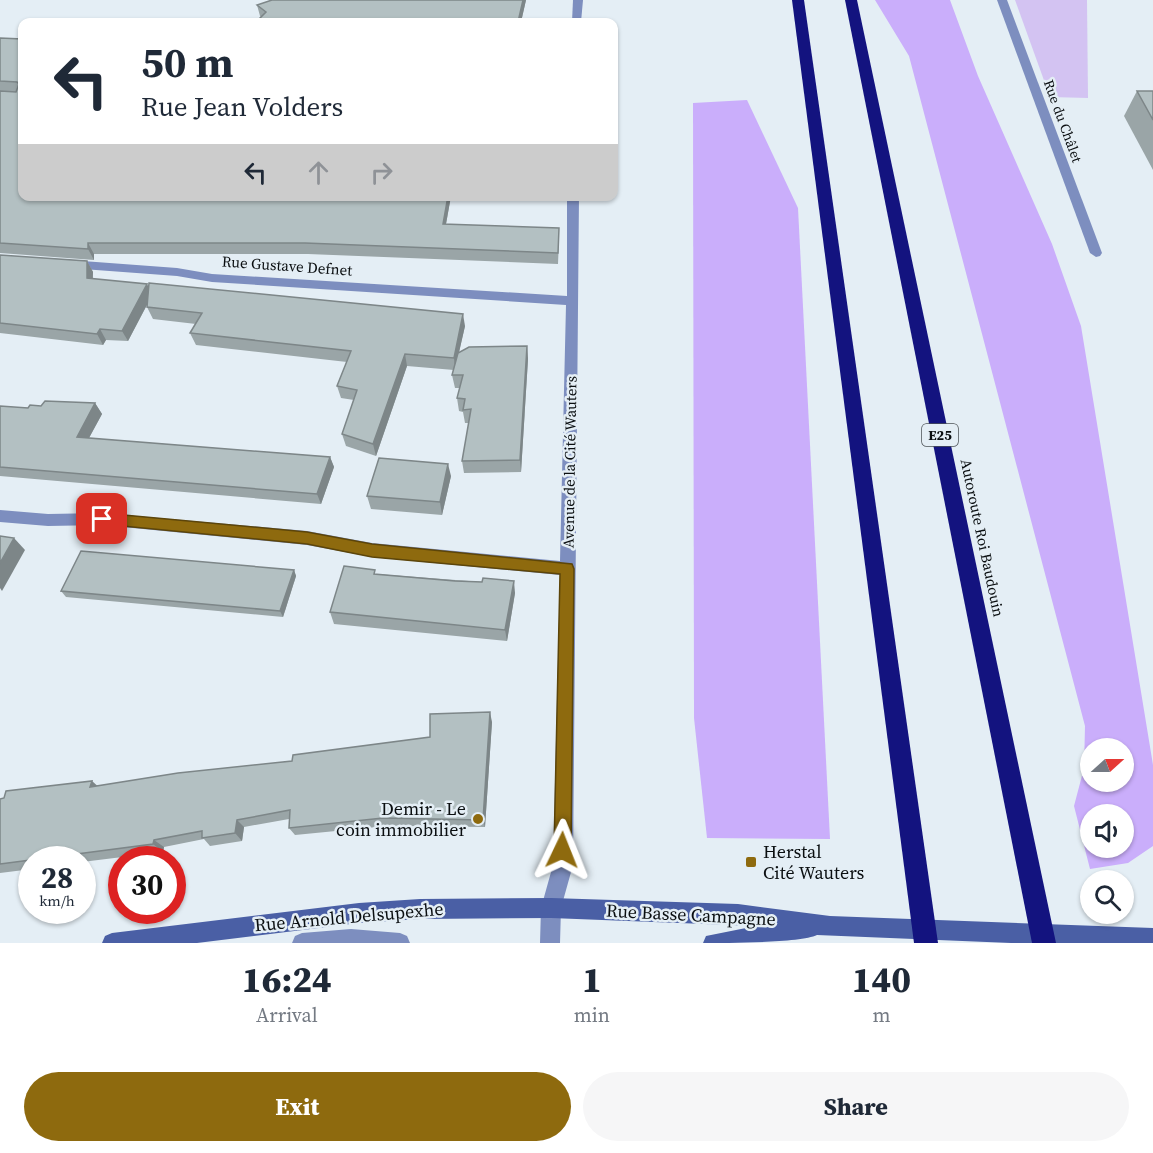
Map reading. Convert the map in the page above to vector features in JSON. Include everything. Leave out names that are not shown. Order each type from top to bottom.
[{"type":"highway","points":[[798,0],[926,943]]},
{"type":"highway","name":"Autoroute Roi Baudouin","points":[[851,0],[1044,943]]},
{"type":"street","points":[[577,18],[578,0]]},
{"type":"street","name":"Rue du Châlet","points":[[1002,0],[1096,253]]},
{"type":"street","name":"Avenue de la Cité Wauters","points":[[550,943],[551,908],[563,866],[573,201]]},
{"type":"street","name":"Rue Gustave Defnet","points":[[59,263],[177,272],[212,278],[573,301]]},
{"type":"street","points":[[0,516],[48,520],[102,519],[170,525],[307,538],[372,550],[567,569]]},
{"type":"street","name":"Rue Basse Campagne","points":[[551,908],[738,914],[830,926],[1153,938]]},
{"type":"street","name":"Rue Arnold Delsupexhe","points":[[112,943],[359,913],[420,909],[551,908]]},
{"type":"street","name":"Rue Basse Campagne","points":[[714,943],[830,926]]},
{"type":"street","points":[[302,943],[327,939],[371,938],[400,943]]},
{"type":"shaded area","points":[[875,0],[950,0],[978,76],[1052,244],[1081,326],[1153,765],[1153,846],[1128,863],[1090,869],[1087,858],[1134,858],[1134,804],[1080,804],[1080,830],[1074,806],[1080,783],[1080,792],[1134,792],[1134,738],[1085,738],[1085,726],[909,56]]},
{"type":"shaded area","points":[[1015,0],[1087,0],[1088,98],[1050,97]]},
{"type":"shaded area","points":[[747,100],[798,208],[830,839],[707,838],[694,718],[693,103]]},
{"type":"building","points":[[272,0],[523,0],[519,18],[260,18],[266,12],[257,5]]},
{"type":"building","points":[[0,38],[18,39],[18,83],[0,81]]},
{"type":"building","points":[[18,87],[18,201],[447,201],[443,224],[559,228],[558,253],[305,243],[88,243],[88,249],[0,243],[0,91],[16,92]]},
{"type":"building","points":[[1137,91],[1153,91],[1153,120]]},
{"type":"building","points":[[0,255],[87,261],[87,278],[147,284],[122,331],[100,329],[97,334],[0,323]]},
{"type":"building","points":[[149,283],[463,314],[454,358],[405,354],[373,444],[342,434],[357,390],[337,386],[351,351],[190,333],[202,313],[147,307]]},
{"type":"building","points":[[527,346],[520,460],[462,461],[471,409],[463,410],[465,399],[457,398],[463,375],[452,375],[458,353],[469,347]]},
{"type":"building","points":[[45,401],[95,403],[77,437],[330,457],[317,494],[0,467],[0,406],[28,408],[30,405],[41,406]]},
{"type":"building","points":[[379,458],[448,464],[440,502],[367,496]]},
{"type":"building","points":[[0,536],[14,538],[0,563]]},
{"type":"building","points":[[81,551],[294,570],[280,611],[61,591]]},
{"type":"building","points":[[344,566],[375,570],[374,574],[455,581],[482,582],[483,578],[514,581],[505,630],[330,612]]},
{"type":"building","points":[[490,712],[483,820],[383,818],[289,828],[290,810],[237,820],[235,833],[202,838],[202,831],[154,840],[153,844],[108,846],[108,850],[96,851],[96,846],[18,846],[18,862],[0,864],[0,799],[4,798],[6,791],[92,781],[90,787],[178,773],[292,761],[293,755],[430,737],[430,714]]},
{"type":"place","name":"Demir - Le coin immobilier","points":[[478,819]]},
{"type":"place","name":"Herstal Cité Wauters","points":[[751,862]]},
{"type":"route","points":[[102,519],[307,538],[372,550],[567,569],[562,850]]}]
